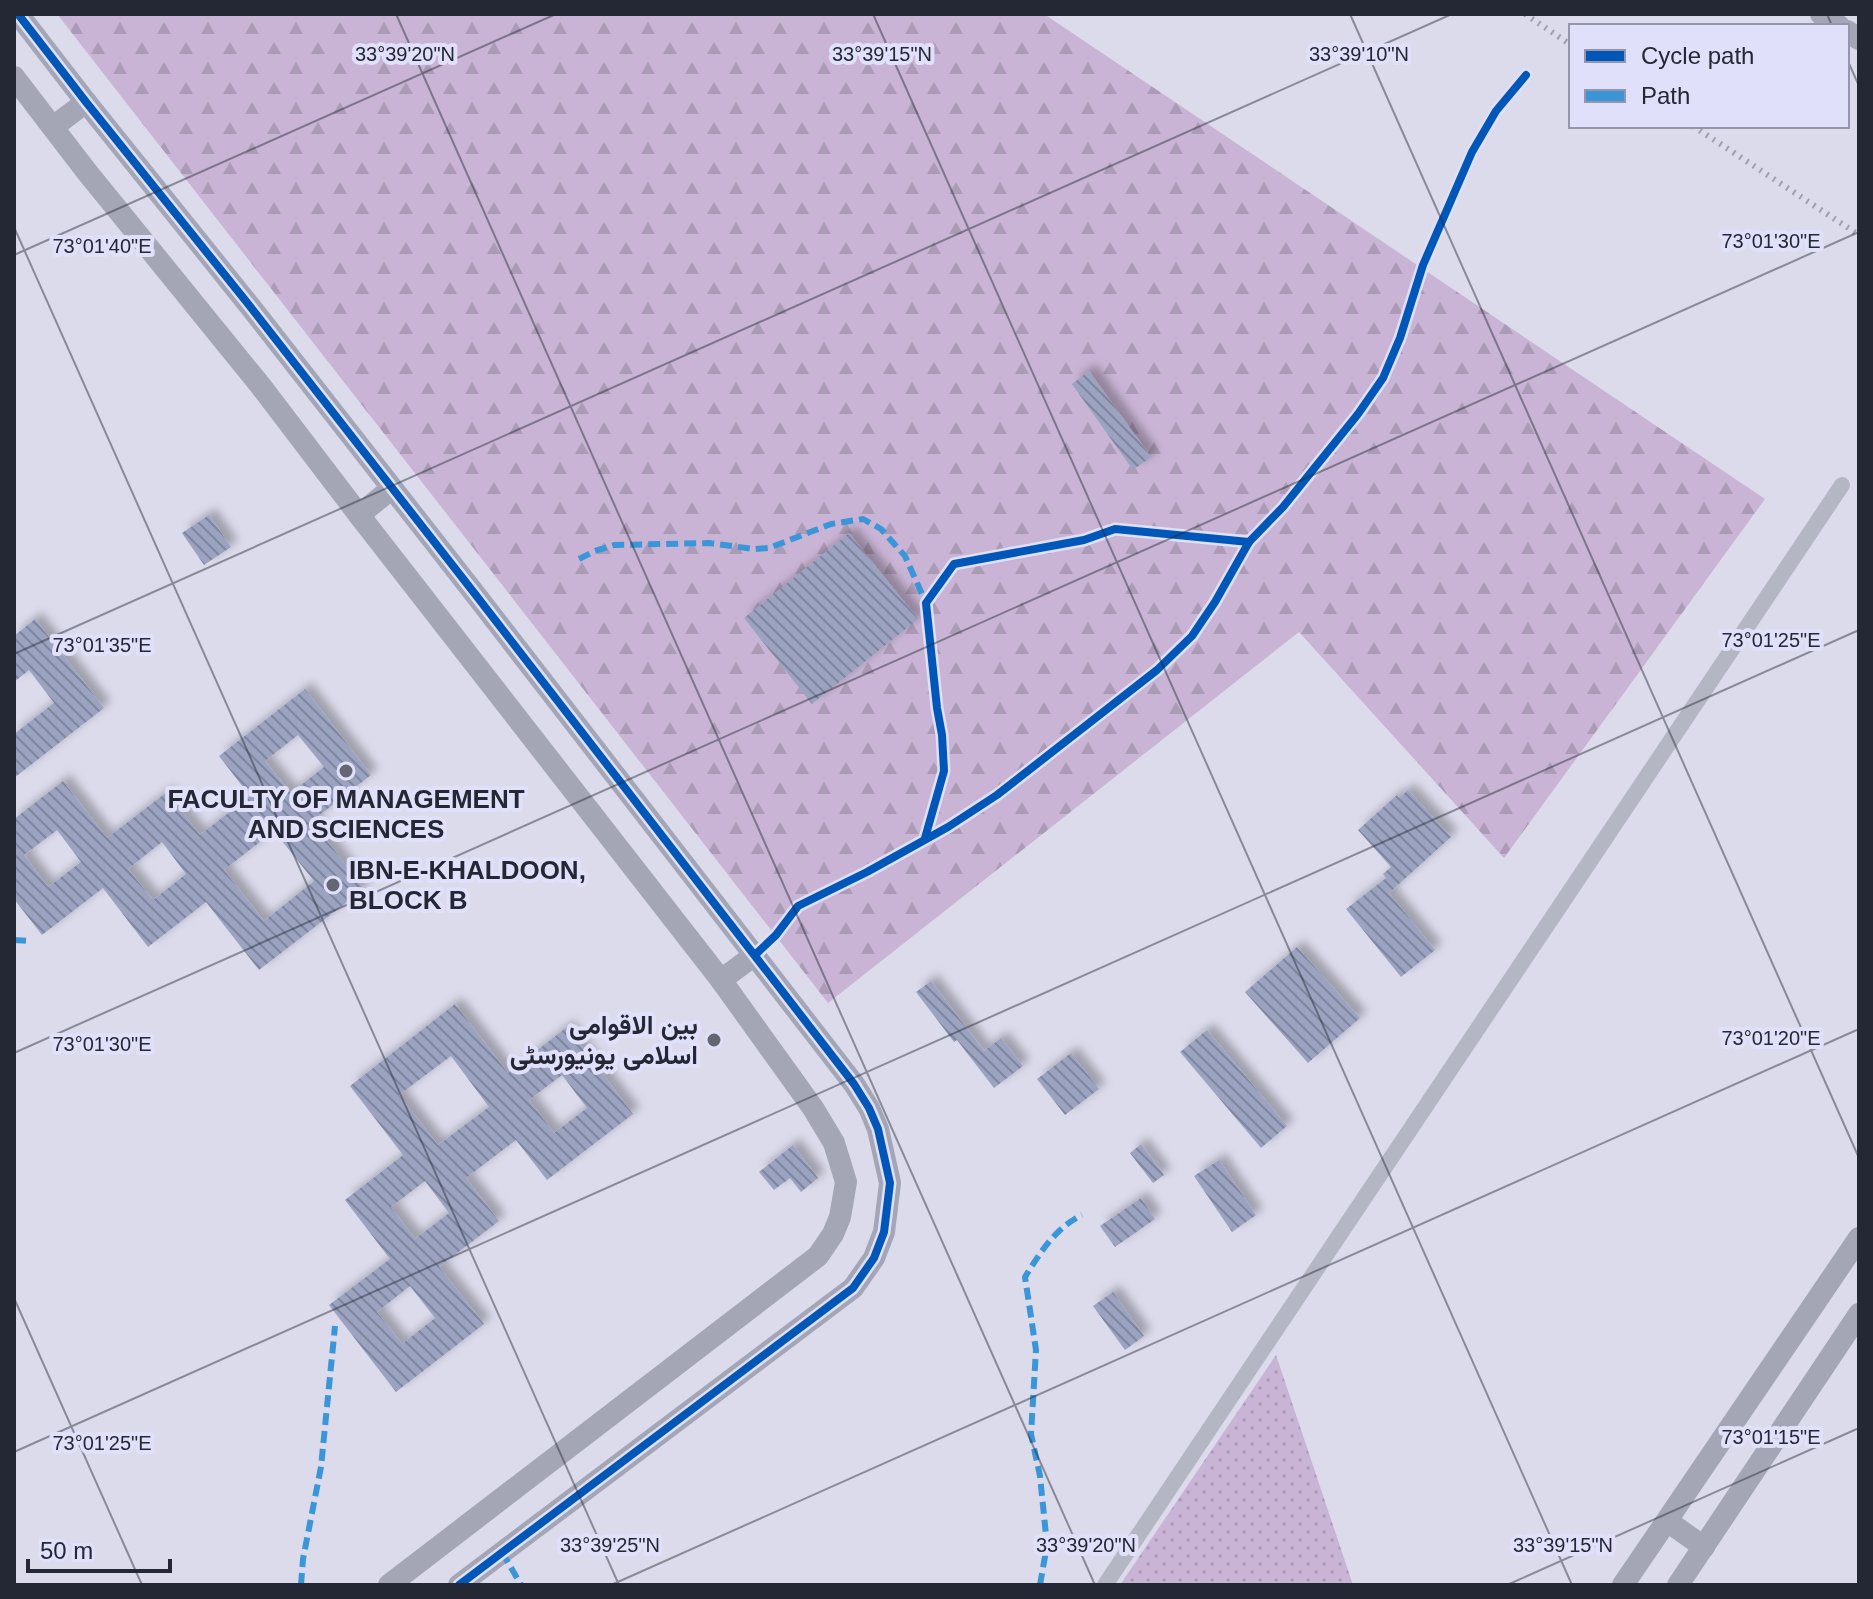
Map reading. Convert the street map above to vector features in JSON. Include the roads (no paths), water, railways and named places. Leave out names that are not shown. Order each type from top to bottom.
[{"type":"street","points":[[18,14],[756,954],[854,1084],[878,1129],[890,1183],[884,1232],[874,1258],[853,1288],[459,1585]]},
{"type":"street","points":[[14,77],[260,385],[721,980],[813,1108],[834,1143],[846,1182],[840,1217],[818,1256],[389,1585]]},
{"type":"street","points":[[53,127],[86,102]]},
{"type":"street","points":[[1105,1585],[1842,485]]},
{"type":"street","points":[[359,515],[391,489]]},
{"type":"street","points":[[721,980],[756,954]]},
{"type":"street","points":[[1623,1585],[1859,1238]]},
{"type":"street","points":[[1678,1585],[1859,1314]]},
{"type":"street","points":[[1667,1521],[1704,1547]]},
{"type":"railway","points":[[1525,14],[1569,44]]},
{"type":"railway","points":[[1696,128],[1859,235]]},
{"type":"place","name":"FACULTY OF MANAGEMENT AND SCIENCES","points":[[346,771]]},
{"type":"place","name":"IBN-E-KHALDOON, BLOCK B","points":[[333,885]]},
{"type":"place","name":"بین الاقوامی اسلامی یونیورسٹی","points":[[714,1040]]}]
